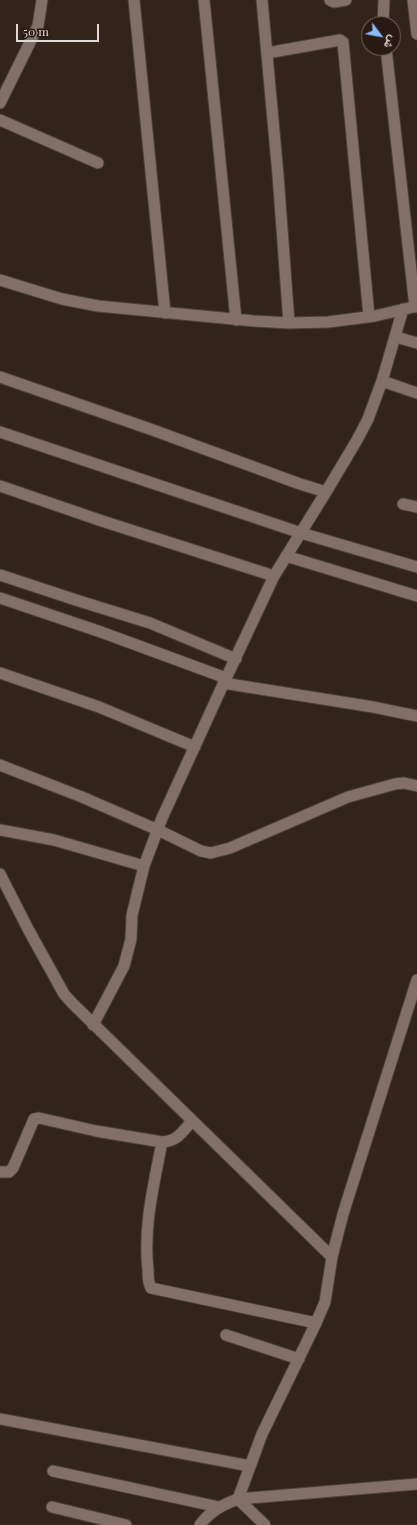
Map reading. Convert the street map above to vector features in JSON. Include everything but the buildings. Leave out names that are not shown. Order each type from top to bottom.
[{"type":"street","points":[[0,103],[38,26],[42,0]]},
{"type":"street","points":[[134,0],[165,313]]},
{"type":"street","points":[[204,0],[236,320]]},
{"type":"street","points":[[262,0],[278,175],[289,323]]},
{"type":"street","points":[[330,0],[334,2],[346,0]]},
{"type":"street","points":[[383,16],[384,0]]},
{"type":"street","points":[[413,0],[417,34]]},
{"type":"street","points":[[267,53],[340,40],[342,42],[369,316]]},
{"type":"street","points":[[0,280],[28,290],[98,306],[236,320],[289,323],[328,322],[369,316],[416,306],[387,56]]},
{"type":"street","points":[[0,120],[98,163]]},
{"type":"street","points":[[93,1025],[110,996],[128,954],[131,939],[132,915],[144,866],[158,830],[224,681],[236,659],[274,576],[326,492],[364,426],[382,381],[403,309]]},
{"type":"street","points":[[396,336],[417,343]]},
{"type":"street","points":[[0,377],[326,492]]},
{"type":"street","points":[[382,381],[417,392]]},
{"type":"street","points":[[0,432],[301,533],[417,567]]},
{"type":"street","points":[[0,486],[274,576]]},
{"type":"street","points":[[404,504],[417,507]]},
{"type":"street","points":[[286,556],[417,596]]},
{"type":"street","points":[[0,575],[150,623],[182,635],[236,659]]},
{"type":"street","points":[[0,598],[101,632],[224,681],[417,716]]},
{"type":"street","points":[[0,674],[99,707],[194,747]]},
{"type":"street","points":[[0,765],[82,797],[158,830],[201,851],[211,853],[230,848],[348,797],[395,784],[404,783],[417,786]]},
{"type":"street","points":[[0,830],[54,840],[144,866]]},
{"type":"street","points":[[0,874],[28,929],[64,994],[72,1004],[332,1257]]},
{"type":"street","points":[[238,1499],[262,1434],[316,1324],[325,1302],[332,1257],[343,1214],[417,980]]},
{"type":"street","points":[[0,1172],[11,1171],[34,1119],[39,1118],[96,1131],[162,1142],[175,1139],[192,1121]]},
{"type":"street","points":[[162,1142],[150,1203],[147,1237],[146,1253],[151,1288],[316,1324]]},
{"type":"street","points":[[226,1335],[299,1359]]},
{"type":"street","points":[[0,1419],[250,1466]]},
{"type":"street","points":[[54,1471],[219,1506]]},
{"type":"street","points":[[200,1525],[210,1513],[219,1506],[238,1499],[417,1484]]},
{"type":"street","points":[[238,1499],[264,1525]]},
{"type":"street","points":[[52,1507],[126,1525]]}]
